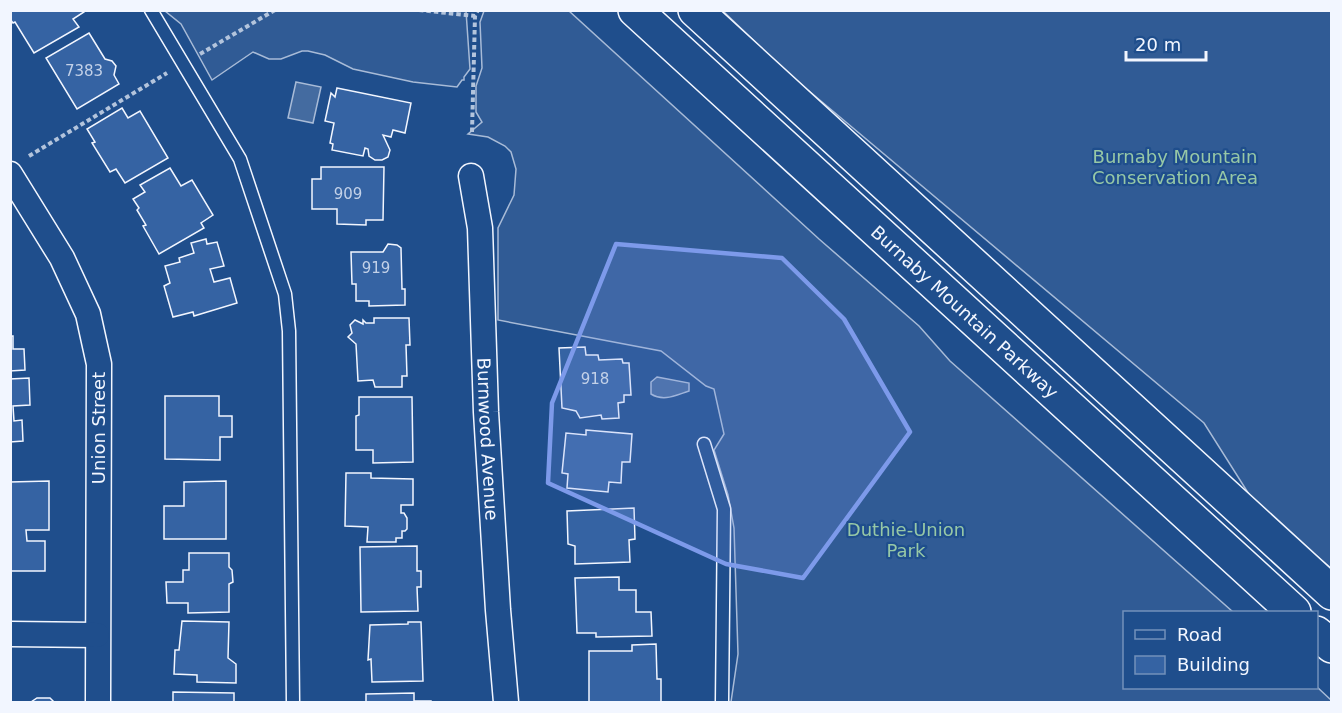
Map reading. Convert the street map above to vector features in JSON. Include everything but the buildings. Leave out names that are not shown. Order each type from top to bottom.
[{"type":"main road","name":"Burnaby Mountain Parkway","points":[[635,10],[1293,611]]},
{"type":"main road","points":[[695,10],[1332,593]]},
{"type":"main road","points":[[1318,634],[1332,646]]},
{"type":"street","name":"Union Street","points":[[10,174],[62,258],[88,314],[99,364],[98,702]]},
{"type":"street","name":"Burnwood Avenue","points":[[471,177],[480,228],[486,412],[506,702]]},
{"type":"street","points":[[10,634],[97,635]]},
{"type":"lane","points":[[151,10],[242,165],[285,294],[289,331],[293,702]]},
{"type":"lane","points":[[704,444],[724,509],[722,702]]},
{"type":"path","points":[[200,54],[275,10]]},
{"type":"path","points":[[419,10],[476,16]]},
{"type":"path","points":[[472,132],[478,10]]},
{"type":"path","points":[[29,156],[183,64]]},
{"type":"highlighted area","points":[[616,244],[782,258],[844,319],[910,432],[803,578],[726,564],[548,483],[552,403]]},
{"type":"shaded area","points":[[165,11],[466,11],[470,69],[457,87],[413,82],[353,69],[325,55],[308,51],[281,59],[269,59],[253,52],[212,80],[181,24]]},
{"type":"shaded area","name":"Duthie-Union Park","points":[[484,11],[569,11],[819,239],[919,326],[950,361],[1232,611],[1123,611],[1123,689],[1318,688],[1331,702],[731,702],[738,654],[734,528],[728,495],[714,450],[724,434],[714,389],[706,386],[661,351],[498,320],[498,228],[514,195],[516,169],[511,152],[505,146],[488,137],[468,134],[482,122],[476,112],[476,86],[482,68],[480,22]]},
{"type":"shaded area","name":"Burnaby Mountain Conservation Area","points":[[723,11],[1331,11],[1331,568],[1257,507],[1204,423],[784,70]]},
{"type":"shaded area","points":[[296,82],[321,87],[313,123],[288,118]]},
{"type":"shaded area","points":[[657,377],[689,383],[689,391],[670,397],[651,394],[651,382]]}]
